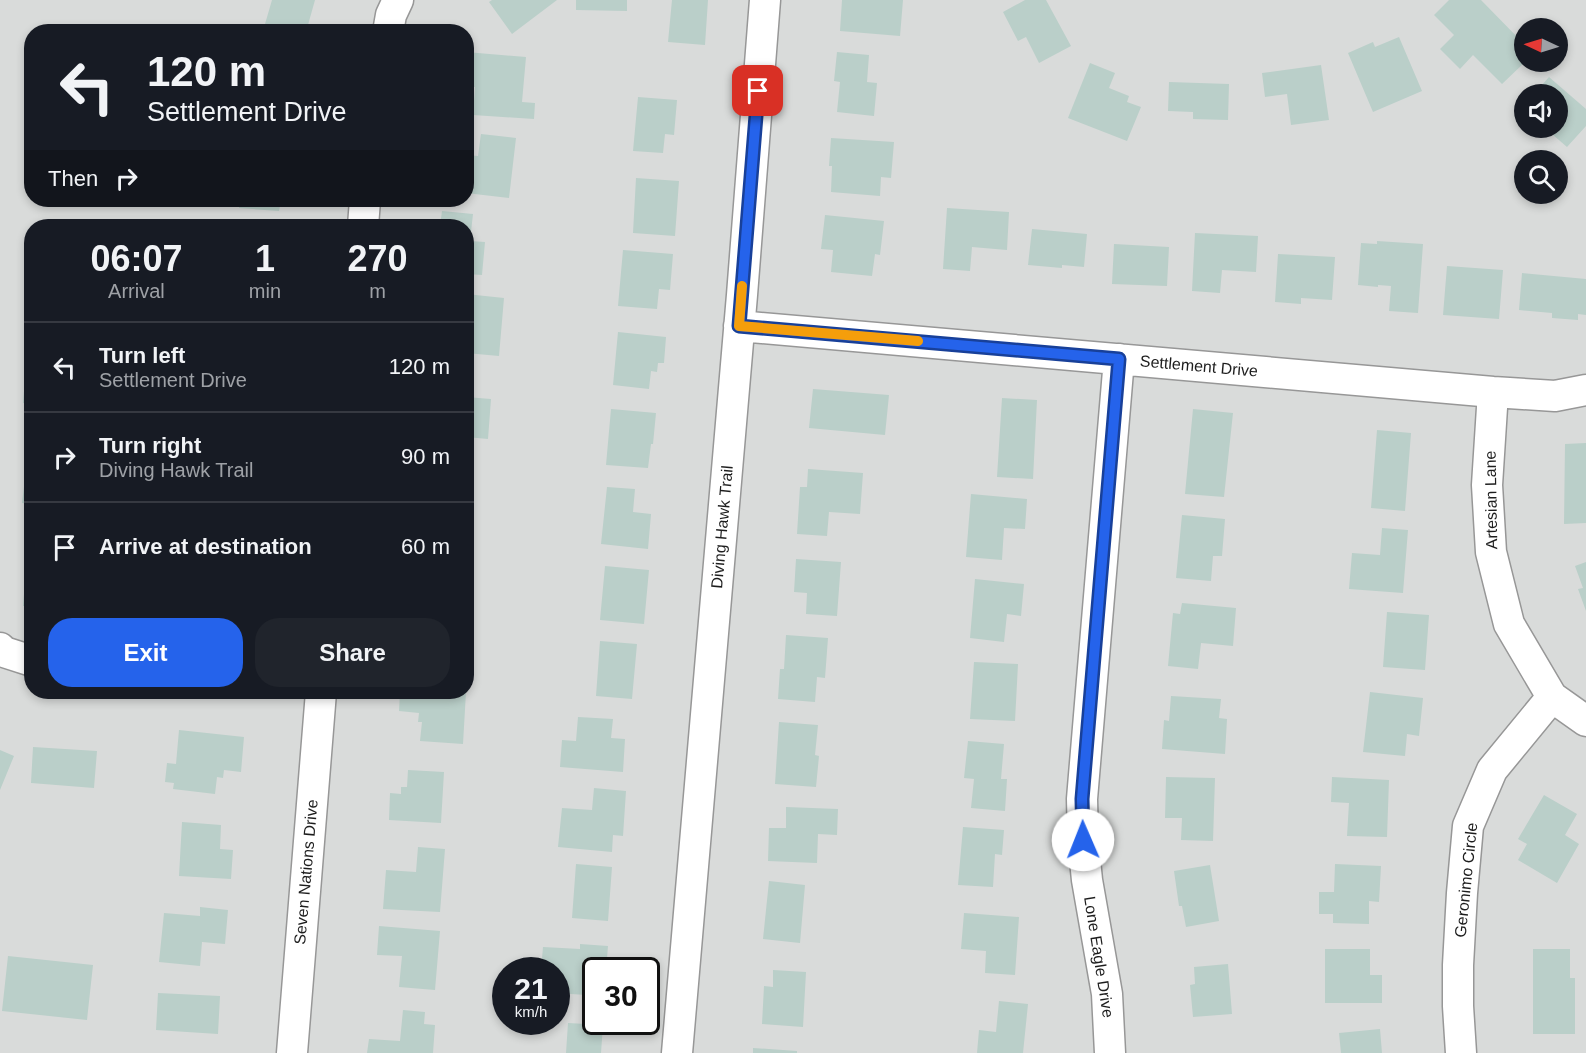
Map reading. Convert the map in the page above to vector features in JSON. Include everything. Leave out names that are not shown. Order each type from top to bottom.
[{"type":"street","points":[[389,24],[398,0]]},
{"type":"street","name":"Diving Hawk Trail","points":[[677,1053],[765,0]]},
{"type":"street","name":"Settlement Drive","points":[[739,326],[1493,392],[1555,396],[1586,390]]},
{"type":"street","name":"Lone Eagle Drive","points":[[1110,1053],[1107,994],[1087,880],[1082,799],[1119,359]]},
{"type":"street","name":"Artesian Lane","points":[[1493,392],[1487,485],[1491,552],[1509,624],[1552,697],[1586,721]]},
{"type":"street","points":[[0,648],[4,652],[24,658]]},
{"type":"street","name":"Geronimo Circle","points":[[1461,1053],[1458,965],[1468,826],[1492,770],[1552,697]]},
{"type":"street","name":"Seven Nations Drive","points":[[291,1053],[320,699]]},
{"type":"shaded area","points":[[0,0],[1586,0],[1586,1053],[0,1053]]},
{"type":"building","points":[[272,0],[315,0],[308,24],[265,24]]},
{"type":"building","points":[[492,0],[557,0],[512,34],[489,2]]},
{"type":"building","points":[[576,0],[627,0],[627,11],[576,10]]},
{"type":"building","points":[[672,0],[708,0],[705,45],[668,42]]},
{"type":"building","points":[[842,0],[903,0],[900,36],[840,31]]},
{"type":"building","points":[[1025,0],[1046,0],[1071,46],[1039,63],[1026,37],[1018,41],[1003,12]]},
{"type":"building","points":[[1449,0],[1481,0],[1514,34],[1515,72],[1502,84],[1473,55],[1460,69],[1440,49],[1454,35],[1434,15]]},
{"type":"building","points":[[1399,37],[1422,91],[1373,112],[1348,53],[1373,42],[1375,47]]},
{"type":"building","points":[[837,52],[869,55],[867,82],[877,83],[874,116],[837,112],[840,82],[834,81]]},
{"type":"building","points":[[474,53],[526,57],[522,102],[535,103],[534,119],[474,115]]},
{"type":"building","points":[[1090,63],[1115,73],[1109,88],[1129,96],[1127,102],[1141,107],[1127,141],[1068,118]]},
{"type":"building","points":[[1321,65],[1329,120],[1291,125],[1287,94],[1265,97],[1262,73]]},
{"type":"building","points":[[1549,77],[1557,84],[1543,84]]},
{"type":"building","points":[[1169,82],[1229,84],[1228,120],[1193,119],[1193,112],[1168,111]]},
{"type":"building","points":[[1568,93],[1586,109],[1586,126],[1567,147],[1557,138],[1568,138]]},
{"type":"building","points":[[638,97],[677,100],[674,135],[665,134],[663,153],[633,151]]},
{"type":"building","points":[[481,134],[516,138],[509,198],[474,194],[474,156],[478,156]]},
{"type":"building","points":[[831,138],[894,142],[891,178],[881,177],[880,196],[831,192],[832,166],[829,166]]},
{"type":"building","points":[[636,178],[679,181],[675,236],[633,233]]},
{"type":"building","points":[[239,207],[280,207],[279,211]]},
{"type":"building","points":[[947,208],[1009,212],[1007,250],[972,247],[970,271],[943,269]]},
{"type":"building","points":[[442,211],[473,214],[472,219],[441,219]]},
{"type":"building","points":[[825,215],[884,221],[880,255],[875,254],[872,276],[831,272],[833,250],[821,249]]},
{"type":"building","points":[[1032,229],[1087,234],[1084,267],[1028,265]]},
{"type":"building","points":[[1195,233],[1258,236],[1256,272],[1222,270],[1220,293],[1192,291]]},
{"type":"building","points":[[474,241],[485,242],[482,275],[474,274]]},
{"type":"building","points":[[1377,241],[1423,244],[1418,313],[1389,311],[1391,286],[1358,285],[1361,243],[1377,244]]},
{"type":"building","points":[[1114,244],[1169,247],[1167,286],[1112,284]]},
{"type":"building","points":[[623,250],[673,254],[670,290],[659,289],[657,309],[618,306]]},
{"type":"building","points":[[1278,254],[1335,257],[1332,300],[1301,298],[1301,304],[1275,302]]},
{"type":"building","points":[[1447,266],[1503,270],[1499,319],[1443,315]]},
{"type":"building","points":[[1522,273],[1586,279],[1586,315],[1578,314],[1578,320],[1552,318],[1552,313],[1519,310]]},
{"type":"building","points":[[474,295],[504,298],[499,356],[474,354]]},
{"type":"building","points":[[618,332],[666,337],[664,363],[658,363],[657,372],[651,371],[649,389],[613,385]]},
{"type":"building","points":[[813,389],[889,395],[885,435],[809,428]]},
{"type":"building","points":[[474,398],[491,399],[488,439],[474,438]]},
{"type":"building","points":[[1002,398],[1037,400],[1033,479],[997,477]]},
{"type":"building","points":[[611,409],[656,413],[648,468],[606,465]]},
{"type":"building","points":[[1193,409],[1233,413],[1224,497],[1185,494]]},
{"type":"building","points":[[1377,430],[1411,433],[1405,511],[1371,508]]},
{"type":"building","points":[[1586,443],[1586,523],[1564,524],[1565,444]]},
{"type":"building","points":[[808,469],[863,473],[860,514],[829,512],[827,536],[797,534],[800,487],[807,487]]},
{"type":"building","points":[[607,487],[635,489],[633,512],[651,514],[648,549],[601,544]]},
{"type":"building","points":[[971,494],[1027,499],[1025,529],[1004,528],[1002,560],[966,557]]},
{"type":"building","points":[[1182,515],[1225,519],[1222,556],[1213,556],[1211,581],[1176,578]]},
{"type":"building","points":[[1382,528],[1408,530],[1403,593],[1349,589],[1352,553],[1380,555]]},
{"type":"building","points":[[796,559],[841,562],[837,616],[806,614],[807,593],[794,592]]},
{"type":"building","points":[[1586,562],[1586,611],[1578,589],[1583,588],[1575,566]]},
{"type":"building","points":[[605,566],[649,570],[644,624],[600,620]]},
{"type":"building","points":[[975,579],[1024,584],[1021,616],[1007,614],[1004,642],[970,638]]},
{"type":"building","points":[[1182,603],[1236,608],[1233,646],[1201,643],[1198,669],[1168,666],[1173,613],[1180,614]]},
{"type":"building","points":[[1387,612],[1429,615],[1425,670],[1383,667]]},
{"type":"building","points":[[786,635],[828,638],[825,678],[817,677],[815,702],[778,699],[780,669],[784,669]]},
{"type":"building","points":[[600,641],[637,644],[632,699],[596,696]]},
{"type":"building","points":[[974,662],[1018,664],[1015,721],[970,719]]},
{"type":"building","points":[[1370,692],[1423,698],[1419,736],[1407,734],[1405,756],[1363,752]]},
{"type":"building","points":[[1171,696],[1221,699],[1219,718],[1227,719],[1225,754],[1162,749],[1164,720],[1169,721]]},
{"type":"building","points":[[400,699],[466,699],[463,744],[420,741],[422,722],[418,722],[419,713],[399,711]]},
{"type":"building","points":[[578,717],[613,719],[611,738],[625,739],[623,772],[560,767],[562,740],[576,741]]},
{"type":"building","points":[[779,722],[818,725],[815,755],[819,756],[816,787],[775,784]]},
{"type":"building","points":[[179,730],[244,737],[241,772],[224,770],[223,778],[217,777],[215,794],[173,789],[174,783],[165,782],[167,763],[176,764]]},
{"type":"building","points":[[968,741],[1004,744],[1001,779],[1007,779],[1005,811],[971,808],[974,779],[964,778]]},
{"type":"building","points":[[33,747],[97,751],[94,788],[31,783]]},
{"type":"building","points":[[0,750],[14,756],[0,790]]},
{"type":"building","points":[[408,770],[444,772],[441,823],[389,820],[390,793],[401,794],[401,787],[407,787]]},
{"type":"building","points":[[1166,777],[1215,778],[1213,841],[1181,840],[1182,818],[1165,818]]},
{"type":"building","points":[[1332,777],[1389,780],[1387,837],[1347,836],[1349,803],[1331,802]]},
{"type":"building","points":[[594,788],[626,791],[623,836],[613,835],[612,852],[558,847],[562,808],[592,810]]},
{"type":"building","points":[[1544,795],[1577,814],[1565,835],[1579,844],[1557,883],[1518,860],[1527,844],[1518,839]]},
{"type":"building","points":[[786,807],[838,809],[837,835],[818,834],[817,863],[768,861],[769,828],[786,828]]},
{"type":"building","points":[[182,822],[221,825],[220,849],[233,850],[231,879],[179,876]]},
{"type":"building","points":[[963,827],[1004,830],[1002,855],[995,854],[993,887],[958,885]]},
{"type":"building","points":[[418,847],[445,849],[440,912],[383,909],[386,870],[416,872]]},
{"type":"building","points":[[576,864],[612,867],[608,921],[572,918]]},
{"type":"building","points":[[1335,864],[1381,866],[1379,902],[1369,901],[1369,924],[1333,923],[1333,914],[1319,914],[1319,892],[1334,892]]},
{"type":"building","points":[[1210,865],[1219,921],[1186,927],[1182,906],[1179,906],[1174,871]]},
{"type":"building","points":[[769,881],[805,885],[800,943],[763,939]]},
{"type":"building","points":[[200,907],[228,910],[225,944],[202,942],[200,966],[159,962],[164,913],[200,916]]},
{"type":"building","points":[[964,913],[1019,917],[1015,975],[985,973],[986,951],[961,949]]},
{"type":"building","points":[[379,926],[440,931],[435,990],[399,987],[402,956],[377,955]]},
{"type":"building","points":[[580,944],[608,946],[607,957],[582,957],[582,995],[570,994],[570,957],[542,957],[543,947],[580,949]]},
{"type":"building","points":[[1325,949],[1370,949],[1370,975],[1382,975],[1382,1003],[1325,1003]]},
{"type":"building","points":[[1533,949],[1570,949],[1570,978],[1575,978],[1575,1034],[1533,1034]]},
{"type":"building","points":[[8,956],[93,965],[87,1020],[2,1011]]},
{"type":"building","points":[[1228,964],[1232,1014],[1193,1017],[1190,985],[1195,984],[1194,967]]},
{"type":"building","points":[[773,970],[806,972],[803,1027],[762,1024],[764,986],[773,987]]},
{"type":"building","points":[[158,993],[220,996],[218,1034],[156,1030]]},
{"type":"building","points":[[999,1001],[1028,1004],[1023,1053],[977,1053],[979,1030],[996,1032]]},
{"type":"building","points":[[403,1010],[425,1012],[424,1024],[435,1025],[433,1053],[367,1053],[369,1039],[400,1041]]},
{"type":"building","points":[[570,1023],[582,1024],[582,1035],[602,1035],[601,1053],[566,1053]]},
{"type":"building","points":[[1380,1029],[1382,1053],[1341,1053],[1339,1033]]},
{"type":"building","points":[[753,1048],[797,1051],[797,1053],[753,1053]]},
{"type":"slow traffic","points":[[742,286],[739,326],[918,341]]},
{"type":"route","points":[[758,91],[739,326],[1119,359],[1082,799],[1083,840]]}]
